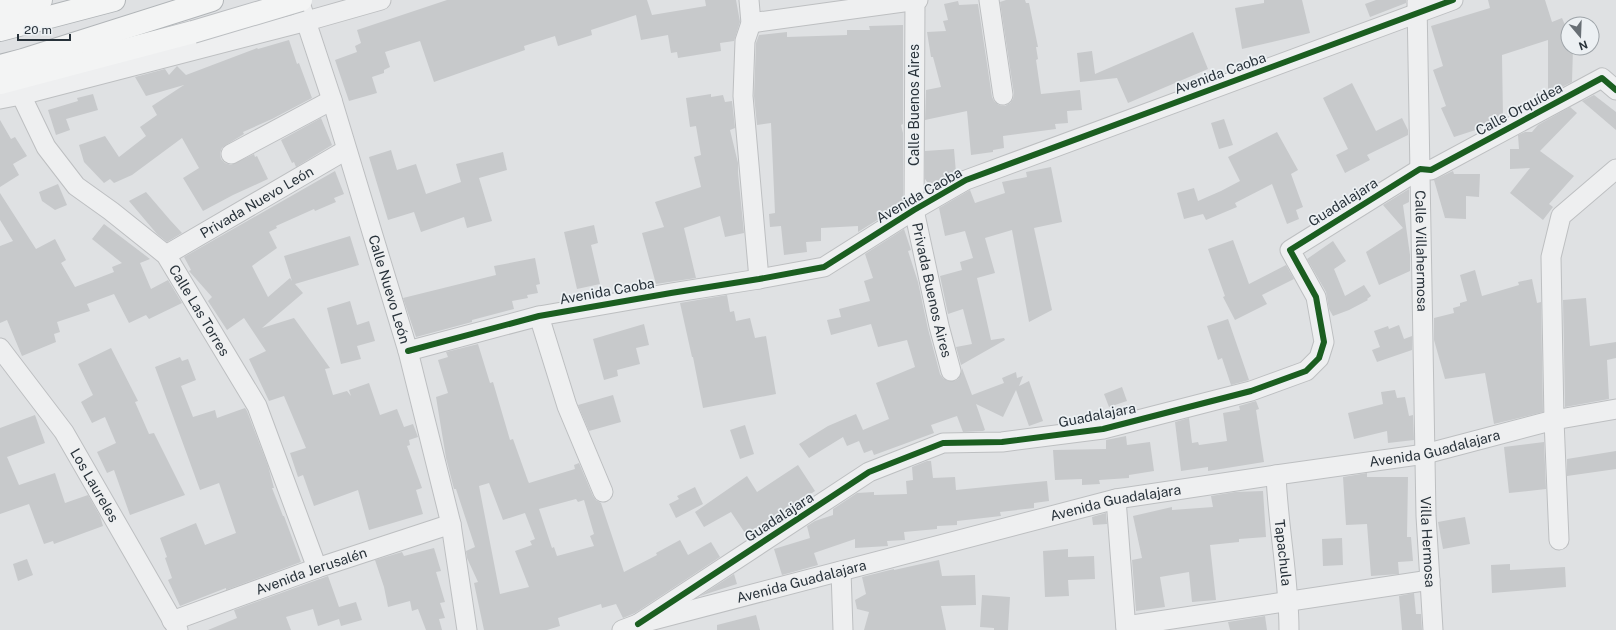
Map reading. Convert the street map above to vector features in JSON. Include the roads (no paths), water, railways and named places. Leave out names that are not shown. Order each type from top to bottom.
[{"type":"main road","points":[[3,23],[41,0]]},
{"type":"main road","points":[[3,23],[114,0]]},
{"type":"main road","points":[[0,66],[24,60],[212,0]]},
{"type":"main road","points":[[0,83],[193,32],[300,0]]},
{"type":"street","name":"Calle Nuevo León","points":[[300,0],[408,351],[451,524],[467,630]]},
{"type":"street","points":[[0,99],[21,95],[307,22],[381,0]]},
{"type":"street","points":[[749,0],[751,23],[744,41],[743,96],[759,279]]},
{"type":"street","name":"Calle Buenos Aires","points":[[914,210],[915,0]]},
{"type":"street","points":[[751,23],[918,0]]},
{"type":"street","points":[[989,0],[1002,95]]},
{"type":"street","name":"Avenida Caoba","points":[[408,351],[539,316],[671,292],[759,279],[824,267],[914,210],[966,180],[1417,7],[1453,0]]},
{"type":"street","name":"Calle Villahermosa","points":[[1417,7],[1425,170],[1426,454]]},
{"type":"street","name":"Calle Orquídea","points":[[1425,170],[1602,78],[1616,90]]},
{"type":"street","name":"Calle Las Torres","points":[[21,95],[46,147],[76,186],[111,211],[166,255],[257,406],[317,568]]},
{"type":"street","points":[[231,154],[332,100]]},
{"type":"street","name":"Privada Nuevo León","points":[[166,255],[346,150]]},
{"type":"street","points":[[1559,540],[1554,420],[1551,257],[1561,216],[1616,169]]},
{"type":"street","name":"Guadalajara","points":[[630,627],[869,472],[943,443],[1002,442],[1103,429],[1250,391],[1306,371],[1319,358],[1324,342],[1316,297],[1290,250],[1425,170]]},
{"type":"street","name":"Privada Buenos Aires","points":[[914,210],[950,370]]},
{"type":"street","points":[[539,316],[568,406],[603,492]]},
{"type":"street","name":"Los Laureles","points":[[0,348],[64,432],[175,625]]},
{"type":"street","name":"Avenida Guadalajara","points":[[630,627],[1116,499],[1276,474],[1426,454],[1554,420],[1616,409]]},
{"type":"street","name":"Villa Hermosa","points":[[1426,454],[1426,516],[1433,630]]},
{"type":"street","name":"Tapachula","points":[[1276,474],[1277,510],[1289,601],[1289,630]]},
{"type":"street","points":[[1116,499],[1126,628],[1289,601],[1430,580]]},
{"type":"street","name":"Avenida Jerusalén","points":[[175,625],[317,568],[451,524]]},
{"type":"street","points":[[840,572],[843,630]]}]
